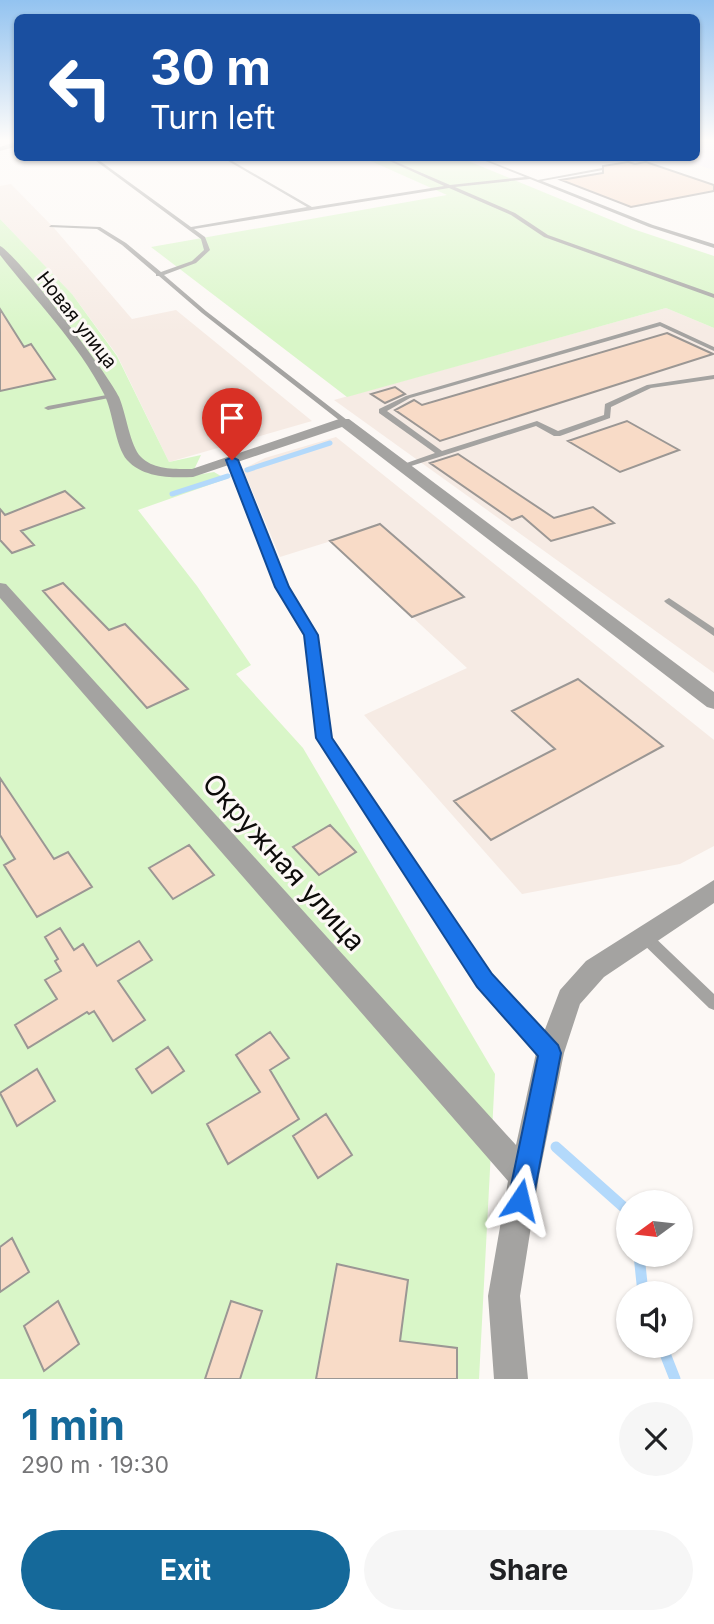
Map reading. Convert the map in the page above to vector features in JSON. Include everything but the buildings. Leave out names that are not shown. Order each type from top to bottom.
[{"type":"street","name":"Новая улица","points":[[0,249],[91,361],[112,396],[132,457],[142,465],[167,474],[193,472],[232,460]]},
{"type":"street","points":[[232,460],[344,422],[714,702]]},
{"type":"street","name":"Окружная улица","points":[[0,588],[524,1176]]},
{"type":"street","points":[[511,1379],[504,1296],[524,1176],[550,1053],[569,998],[595,969],[714,890]]},
{"type":"lane","points":[[158,275],[194,262],[207,250],[203,238],[160,205]]},
{"type":"lane","points":[[307,205],[313,209]]},
{"type":"lane","points":[[191,228],[334,205]]},
{"type":"lane","points":[[492,205],[513,215],[546,236],[714,296]]},
{"type":"lane","points":[[599,205],[714,246]]},
{"type":"lane","points":[[51,226],[98,228],[124,244],[158,275],[344,422]]},
{"type":"lane","points":[[440,453],[382,411],[408,397],[660,324],[714,349]]},
{"type":"lane","points":[[402,466],[537,423],[557,434],[607,416],[608,406],[649,387],[714,377]]},
{"type":"lane","points":[[48,408],[112,396]]},
{"type":"lane","points":[[232,460],[282,587],[311,635],[324,738],[484,980],[550,1053]]},
{"type":"lane","points":[[669,601],[714,633]]},
{"type":"lane","points":[[643,935],[714,1003]]},
{"type":"shaded area","points":[[0,205],[32,205],[132,319],[176,310],[312,421],[169,462],[117,355],[72,294],[0,219]]},
{"type":"shaded area","points":[[666,308],[714,328],[714,673],[334,400]]},
{"type":"shaded area","points":[[336,437],[714,740],[714,846],[680,864],[522,894],[364,715],[467,668],[331,541],[280,557],[243,469],[265,458]]},
{"type":"green space","points":[[388,205],[576,205],[633,229],[714,256],[714,328],[666,308],[347,397],[151,247]]},
{"type":"green space","points":[[0,219],[72,294],[117,356],[169,462],[201,455],[191,476],[214,472],[226,479],[138,510],[197,586],[251,665],[236,674],[303,748],[495,1074],[479,1379],[0,1379]]},
{"type":"waterway","points":[[247,470],[330,443]]},
{"type":"waterway","points":[[172,494],[228,476]]},
{"type":"waterway","points":[[556,1147],[616,1200]]},
{"type":"waterway","points":[[640,1267],[642,1281]]},
{"type":"waterway","points":[[667,1358],[675,1379]]},
{"type":"route","points":[[232,460],[282,587],[311,635],[324,738],[484,980],[550,1053],[520,1200]]}]
